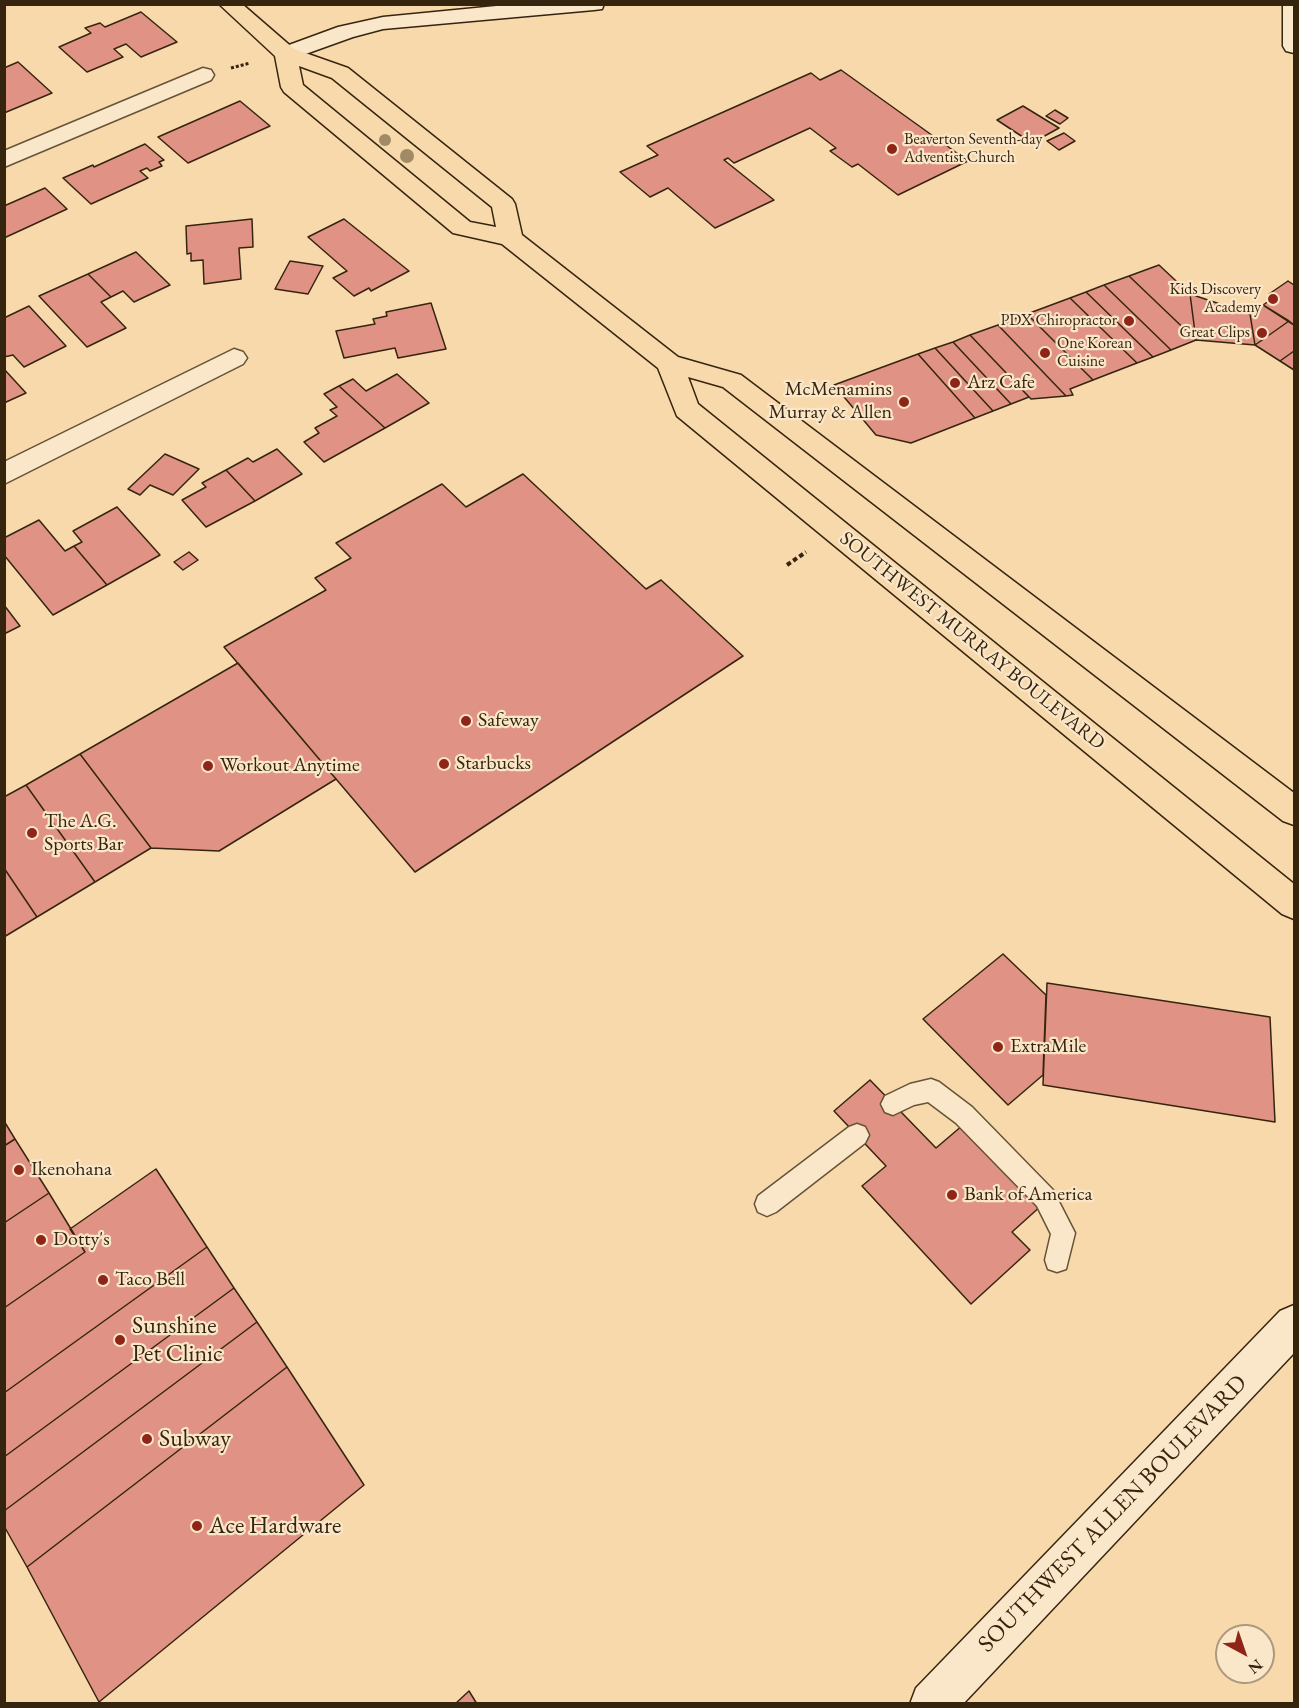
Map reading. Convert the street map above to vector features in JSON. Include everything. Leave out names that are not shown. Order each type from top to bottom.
[{"type":"main road","points":[[229,4],[286,54],[340,73],[503,204],[510,238]]},
{"type":"main road","points":[[286,54],[292,87],[462,228],[510,238],[669,363],[732,381],[1294,811]]},
{"type":"main road","name":"SOUTHWEST MURRAY BOULEVARD","points":[[669,363],[686,409],[1294,904]]},
{"type":"street","points":[[286,54],[346,32],[383,23],[594,4]]},
{"type":"street","points":[[1294,5],[1294,46]]},
{"type":"street","points":[[4,160],[203,75]]},
{"type":"street","points":[[4,474],[234,358]]},
{"type":"street","name":"SOUTHWEST ALLEN BOULEVARD","points":[[932,1704],[1294,1325]]},
{"type":"lane","points":[[893,1104],[910,1095],[931,1090],[964,1114],[1045,1198],[1063,1233],[1057,1260]]},
{"type":"lane","points":[[767,1204],[857,1135]]},
{"type":"path","points":[[203,75],[286,54]]},
{"type":"building","points":[[141,12],[177,42],[141,57],[126,44],[114,49],[123,57],[87,72],[59,47],[91,33],[85,28],[100,23],[105,27]]},
{"type":"building","points":[[18,62],[52,93],[4,113],[4,68]]},
{"type":"building","name":"Beaverton Seventh-day Adventist Church","points":[[841,70],[968,161],[898,195],[858,164],[852,167],[830,151],[836,148],[810,128],[734,163],[728,158],[724,160],[774,200],[715,228],[668,188],[650,197],[620,172],[658,155],[647,146],[811,73],[820,80]]},
{"type":"building","points":[[240,101],[270,126],[188,163],[158,137]]},
{"type":"building","points":[[1023,106],[1059,128],[1032,143],[997,120]]},
{"type":"building","points":[[1055,110],[1068,118],[1060,124],[1046,116]]},
{"type":"building","points":[[1064,133],[1075,141],[1059,150],[1047,141]]},
{"type":"building","points":[[145,144],[164,160],[159,162],[162,166],[150,171],[147,168],[140,171],[148,178],[91,204],[63,178],[93,165],[94,167]]},
{"type":"building","points":[[45,188],[67,209],[4,238],[4,206]]},
{"type":"building","points":[[252,219],[253,247],[239,248],[241,279],[204,284],[203,260],[191,261],[191,253],[187,254],[186,226]]},
{"type":"building","points":[[344,219],[409,271],[371,291],[369,288],[354,296],[333,278],[347,271],[308,237]]},
{"type":"building","points":[[136,252],[170,285],[134,302],[123,291],[111,297],[88,274]]},
{"type":"building","points":[[290,261],[323,266],[308,294],[275,289]]},
{"type":"building","points":[[1159,265],[1190,294],[1196,340],[1129,276]]},
{"type":"building","points":[[88,274],[111,297],[101,302],[126,328],[87,347],[39,296]]},
{"type":"building","points":[[1129,276],[1196,340],[1171,350],[1104,285]]},
{"type":"building","points":[[1288,281],[1294,285],[1294,325],[1263,305],[1275,297],[1269,294]]},
{"type":"building","name":"PDX Chiropractor","points":[[1104,285],[1171,350],[1153,357],[1086,292]]},
{"type":"building","points":[[1086,292],[1153,357],[1137,363],[1070,298]]},
{"type":"building","points":[[1190,294],[1250,314],[1255,345],[1196,340]]},
{"type":"building","points":[[1070,298],[1137,363],[1093,380],[1027,314]]},
{"type":"building","points":[[431,303],[446,349],[398,358],[395,348],[344,358],[336,331],[375,324],[373,319],[387,316],[386,312]]},
{"type":"building","name":"Great Clips","points":[[1263,305],[1289,321],[1255,345],[1250,314]]},
{"type":"building","points":[[29,306],[66,346],[24,367],[13,355],[4,357],[4,318]]},
{"type":"building","name":"One Korean Cuisine","points":[[1027,314],[1093,380],[1070,389],[1073,395],[1066,396],[998,325]]},
{"type":"building","points":[[1289,321],[1294,325],[1294,351],[1280,361],[1255,345]]},
{"type":"building","points":[[998,325],[1066,396],[1031,399],[970,335]]},
{"type":"building","points":[[970,335],[1029,397],[1011,404],[953,342]]},
{"type":"building","points":[[953,342],[1011,404],[993,411],[935,348]]},
{"type":"building","name":"Arz Cafe","points":[[935,348],[993,411],[975,418],[918,354]]},
{"type":"building","points":[[1294,351],[1294,370],[1280,361]]},
{"type":"building","name":"McMenamins Murray & Allen","points":[[918,354],[975,418],[911,443],[876,435],[834,385]]},
{"type":"building","points":[[4,369],[26,393],[4,403]]},
{"type":"building","points":[[397,374],[429,403],[385,428],[339,386],[353,379],[366,391]]},
{"type":"building","points":[[339,386],[385,428],[324,462],[304,442],[319,433],[315,428],[337,416],[330,410],[337,407],[324,394]]},
{"type":"building","points":[[277,449],[302,474],[255,501],[226,470],[248,458],[253,462]]},
{"type":"building","points":[[165,454],[199,469],[173,495],[150,485],[140,495],[128,489]]},
{"type":"building","points":[[226,470],[255,501],[206,527],[182,500],[206,487],[202,483]]},
{"type":"building","name":"Safeway","points":[[523,474],[646,589],[661,580],[743,656],[415,872],[224,647],[326,590],[315,578],[351,558],[336,543],[442,484],[466,507]]},
{"type":"building","points":[[117,507],[160,555],[107,585],[74,546],[82,542],[73,531]]},
{"type":"building","points":[[39,520],[65,551],[74,546],[107,585],[53,615],[4,555],[4,538]]},
{"type":"building","points":[[189,552],[198,560],[183,570],[174,562]]},
{"type":"building","points":[[4,605],[20,626],[4,634]]},
{"type":"building","name":"Workout Anytime","points":[[238,663],[336,779],[219,851],[151,848],[80,754]]},
{"type":"building","points":[[80,754],[151,848],[95,882],[26,785]]},
{"type":"building","name":"The A.G. Sports Bar","points":[[26,785],[95,882],[37,917],[4,868],[4,797]]},
{"type":"building","points":[[4,868],[37,917],[4,937]]},
{"type":"building","name":"ExtraMile","points":[[1003,954],[1046,995],[1043,1075],[1008,1105],[923,1019]]},
{"type":"building","points":[[1047,983],[1270,1017],[1275,1122],[1043,1085]]},
{"type":"building","name":"Bank of America","points":[[870,1080],[936,1148],[963,1125],[1042,1205],[1012,1232],[1030,1250],[971,1304],[862,1186],[886,1166],[834,1111]]},
{"type":"building","points":[[4,1121],[15,1139],[4,1146]]},
{"type":"building","name":"Ikenohana","points":[[15,1139],[49,1193],[4,1223],[4,1146]]},
{"type":"building","name":"Taco Bell","points":[[156,1169],[207,1247],[4,1393],[4,1308],[85,1252],[70,1229]]},
{"type":"building","name":"Dotty's","points":[[49,1193],[85,1252],[4,1308],[4,1223]]},
{"type":"building","name":"Sunshine Pet Clinic","points":[[207,1247],[234,1288],[4,1457],[4,1393]]},
{"type":"building","points":[[234,1288],[257,1322],[4,1511],[4,1457]]},
{"type":"building","name":"Subway","points":[[257,1322],[287,1367],[27,1567],[4,1526],[4,1511]]},
{"type":"building","name":"Ace Hardware","points":[[287,1367],[364,1485],[99,1702],[27,1567]]},
{"type":"building","points":[[469,1691],[477,1704],[455,1704]]},
{"type":"place","name":"Beaverton Seventh-day Adventist Church","points":[[892,149]]},
{"type":"place","name":"Kids Discovery Academy","points":[[1273,299]]},
{"type":"place","name":"PDX Chiropractor","points":[[1129,321]]},
{"type":"place","name":"Great Clips","points":[[1262,333]]},
{"type":"place","name":"One Korean Cuisine","points":[[1045,353]]},
{"type":"place","name":"Arz Cafe","points":[[955,383]]},
{"type":"place","name":"McMenamins Murray & Allen","points":[[904,402]]},
{"type":"place","name":"Safeway","points":[[466,721]]},
{"type":"place","name":"Starbucks","points":[[444,764]]},
{"type":"place","name":"Workout Anytime","points":[[208,766]]},
{"type":"place","name":"The A.G. Sports Bar","points":[[32,833]]},
{"type":"place","name":"ExtraMile","points":[[998,1047]]},
{"type":"place","name":"Ikenohana","points":[[19,1170]]},
{"type":"place","name":"Bank of America","points":[[952,1195]]},
{"type":"place","name":"Dotty's","points":[[41,1240]]},
{"type":"place","name":"Taco Bell","points":[[103,1280]]},
{"type":"place","name":"Sunshine Pet Clinic","points":[[120,1340]]},
{"type":"place","name":"Subway","points":[[147,1439]]},
{"type":"place","name":"Ace Hardware","points":[[197,1526]]}]
